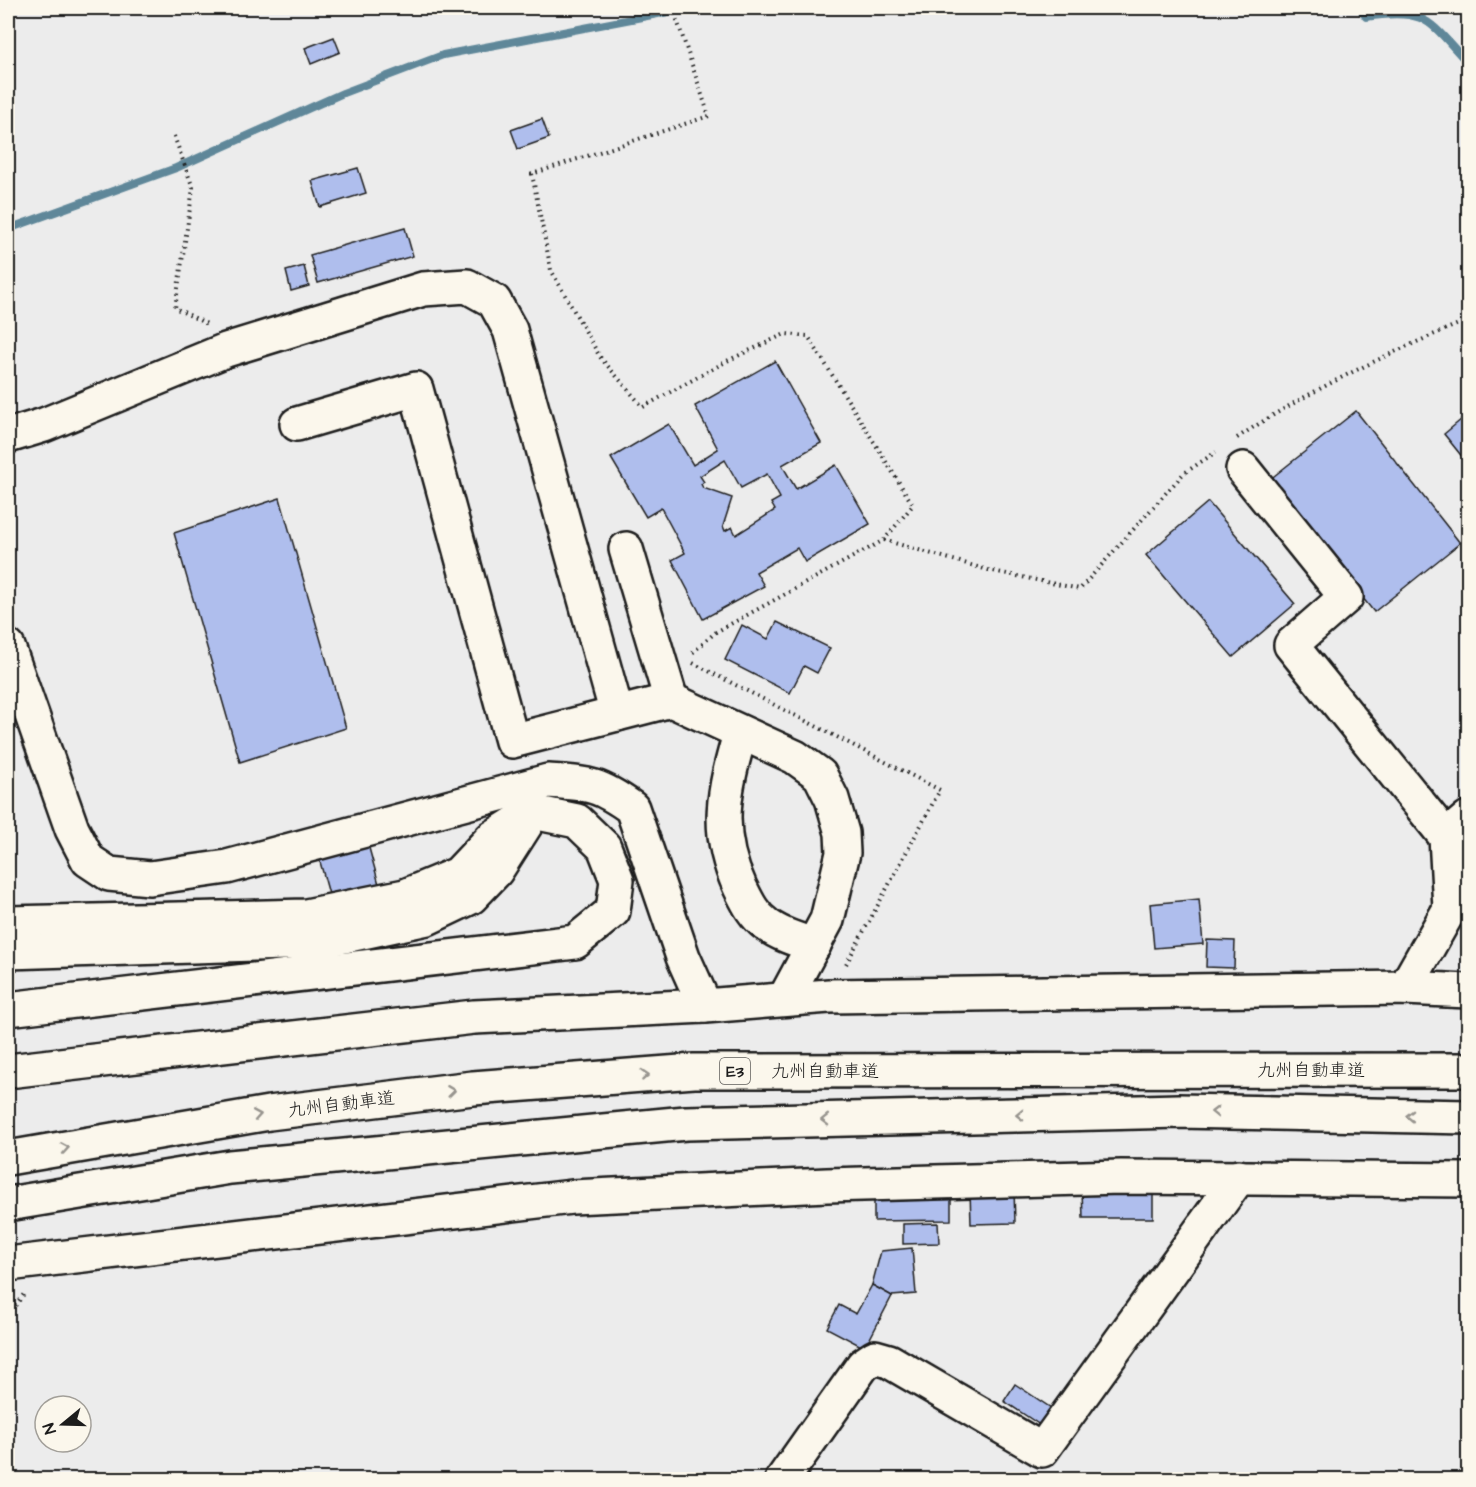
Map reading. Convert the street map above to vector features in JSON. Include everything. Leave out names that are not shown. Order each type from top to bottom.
[{"type":"main road","points":[[8,436],[44,425],[226,350],[423,289],[467,286],[494,300],[510,330],[617,714]]},
{"type":"main road","points":[[297,424],[416,389],[512,741],[671,700],[740,734],[795,757],[820,775],[832,799],[842,833],[843,853],[827,920],[785,998]]},
{"type":"main road","points":[[1232,453],[1346,597],[1291,645],[1457,827],[1450,908]]},
{"type":"main road","points":[[626,549],[671,700]]},
{"type":"main road","points":[[8,647],[72,829],[88,860],[109,874],[150,878],[204,871],[548,781],[591,784],[611,793],[632,808],[683,957],[705,1006]]},
{"type":"main road","points":[[740,734],[725,787],[722,820],[727,851],[736,879],[749,907],[766,924],[788,936],[814,945]]},
{"type":"main road","points":[[8,952],[316,942],[427,918],[471,897],[496,871],[533,812]]},
{"type":"main road","points":[[8,923],[306,916],[405,896],[458,874],[492,838],[533,812],[577,821],[604,847],[617,880],[613,911],[575,942],[8,1009]]},
{"type":"main road","points":[[1405,988],[1468,877]]},
{"type":"main road","points":[[8,1071],[474,1017],[705,1006],[785,998],[1405,988],[1468,991]]},
{"type":"main road","name":"九州自動車道","points":[[8,1158],[269,1113],[473,1088],[694,1071],[1468,1070]]},
{"type":"main road","points":[[8,1204],[230,1167],[686,1123],[1179,1111],[1468,1117]]},
{"type":"main road","points":[[8,1264],[572,1197],[850,1184],[1121,1177],[1468,1180]]},
{"type":"main road","points":[[782,1479],[863,1365],[875,1357],[889,1361],[1042,1450],[1239,1177]]},
{"type":"path","points":[[673,8],[709,116],[532,174],[551,270],[600,357],[643,407],[729,360],[785,334],[808,336],[913,505],[884,540],[716,632],[686,659],[940,790],[829,996]]},
{"type":"path","points":[[174,136],[193,188],[175,308],[209,324],[226,350]]},
{"type":"path","points":[[884,540],[988,570],[1080,589],[1183,474],[1232,453],[1278,411],[1424,338],[1468,320]]},
{"type":"building","points":[[334,37],[340,52],[311,64],[305,48]]},
{"type":"building","points":[[542,119],[549,138],[518,149],[511,130]]},
{"type":"building","points":[[358,168],[366,193],[320,207],[312,181]]},
{"type":"building","points":[[405,228],[413,256],[318,283],[310,255]]},
{"type":"building","points":[[304,266],[309,286],[291,291],[286,271]]},
{"type":"building","points":[[775,361],[821,443],[782,465],[796,489],[836,465],[870,524],[805,562],[797,548],[756,572],[764,586],[703,619],[672,560],[685,553],[661,508],[646,517],[611,458],[669,424],[693,465],[718,449],[695,406]],"holes":[[[725,460],[741,488],[767,474],[780,498],[771,503],[775,510],[736,535],[732,527],[725,531],[723,526],[732,498],[703,488],[701,484],[704,482],[700,476]]]},
{"type":"building","points":[[1356,411],[1460,543],[1374,612],[1269,480]]},
{"type":"building","points":[[1468,414],[1468,464],[1444,434]]},
{"type":"building","points":[[280,498],[346,728],[240,762],[174,533]]},
{"type":"building","points":[[1208,502],[1295,604],[1233,657],[1146,555]]},
{"type":"building","points":[[777,622],[830,648],[817,673],[804,666],[790,693],[725,660],[742,625],[768,639]]},
{"type":"building","points":[[366,837],[388,917],[339,930],[317,851]]},
{"type":"building","points":[[1199,899],[1203,944],[1154,948],[1150,904]]},
{"type":"building","points":[[1207,940],[1235,941],[1234,968],[1206,967]]},
{"type":"building","points":[[970,1190],[1014,1190],[1015,1223],[971,1224]]},
{"type":"building","points":[[1082,1190],[1153,1190],[1153,1218],[1083,1218]]},
{"type":"building","points":[[951,1198],[951,1220],[874,1221],[874,1199]]},
{"type":"building","points":[[938,1223],[939,1243],[903,1244],[903,1224]]},
{"type":"building","points":[[912,1248],[916,1294],[892,1296],[872,1285],[881,1251]]},
{"type":"building","points":[[872,1285],[892,1296],[865,1348],[827,1328],[839,1305],[856,1314]]},
{"type":"building","points":[[1015,1384],[1051,1408],[1040,1425],[1004,1401]]},
{"type":"waterway","points":[[1360,8],[1366,17],[1403,14],[1426,21],[1468,63]]},
{"type":"waterway","points":[[8,229],[176,168],[343,93],[443,55],[668,12]]}]
